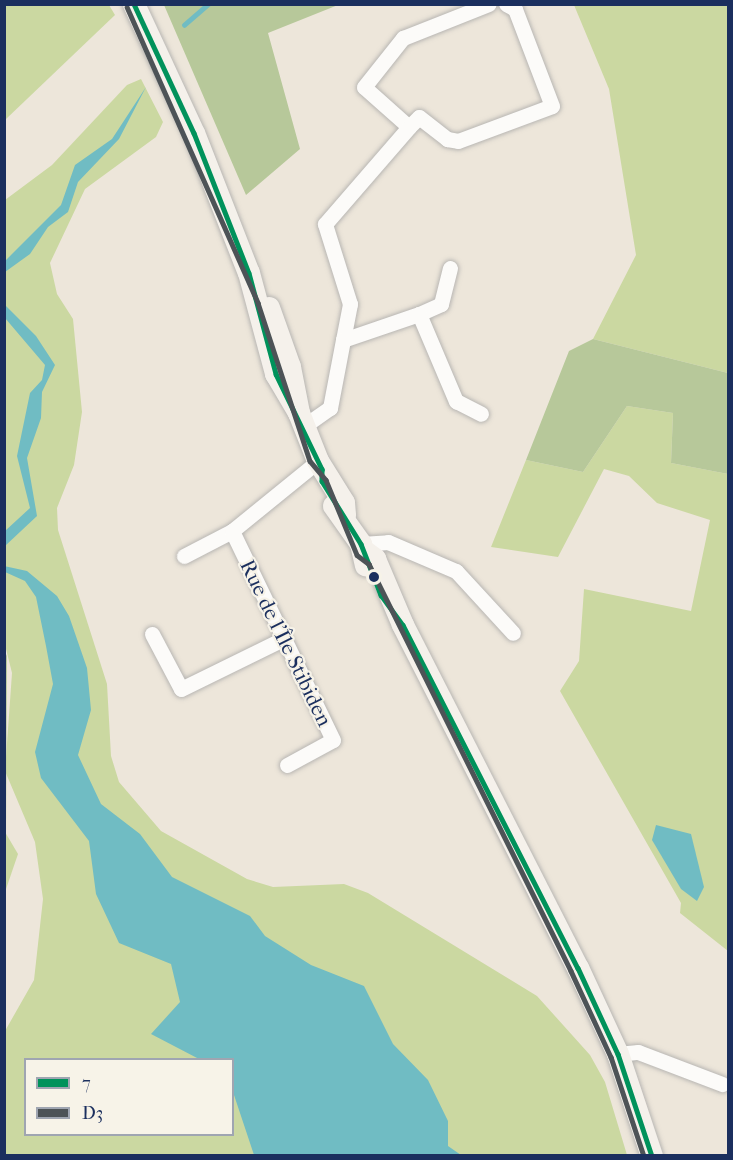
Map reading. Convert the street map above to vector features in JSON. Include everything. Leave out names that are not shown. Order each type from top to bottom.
[{"type":"main road","points":[[134,4],[170,79],[249,273],[265,343],[288,403],[301,420],[335,508],[345,515],[363,548],[381,595],[403,626],[618,1054],[652,1155]]},
{"type":"street","points":[[409,127],[363,87],[403,38],[489,4]]},
{"type":"street","points":[[301,420],[330,408],[350,304],[325,224],[419,117],[447,139],[458,141],[552,106],[515,9],[506,4]]},
{"type":"street","points":[[343,340],[419,314],[441,304],[450,268]]},
{"type":"street","points":[[419,314],[456,401],[481,414]]},
{"type":"street","points":[[184,556],[232,531],[320,465]]},
{"type":"street","name":"Rue de l'Île Stibiden","points":[[232,531],[333,740],[287,765]]},
{"type":"street","points":[[363,548],[388,542],[456,571],[513,633]]},
{"type":"street","points":[[152,634],[181,689],[283,639]]},
{"type":"street","points":[[618,1054],[638,1052],[722,1084]]},
{"type":"green space","points":[[5,4],[109,5],[115,15],[5,120]]},
{"type":"green space","points":[[164,5],[338,5],[268,33],[300,149],[246,195]]},
{"type":"green space","points":[[574,5],[728,5],[728,373],[593,339],[636,255],[609,89]]},
{"type":"green space","points":[[141,79],[163,122],[156,137],[85,189],[50,263],[57,294],[73,319],[82,412],[74,465],[57,508],[58,530],[107,684],[111,756],[119,782],[161,831],[247,879],[273,887],[344,884],[368,893],[537,996],[590,1055],[605,1082],[627,1155],[355,1155],[352,1138],[367,1072],[357,1046],[347,1040],[289,1051],[267,1045],[247,1011],[252,962],[244,946],[177,938],[157,932],[136,913],[137,853],[117,829],[94,820],[66,772],[83,687],[63,632],[55,633],[72,670],[73,701],[53,766],[79,817],[127,857],[126,907],[132,923],[169,946],[236,954],[242,967],[236,1006],[248,1040],[265,1056],[281,1060],[342,1055],[354,1060],[358,1088],[344,1128],[344,1155],[5,1155],[5,1031],[34,980],[43,899],[35,842],[5,771],[12,673],[4,641],[5,200],[52,165],[127,85]]},
{"type":"green space","points":[[593,339],[728,373],[728,474],[671,463],[673,413],[627,406],[583,472],[526,460],[569,351]]},
{"type":"green space","points":[[627,406],[673,413],[671,463],[728,474],[728,951],[680,913],[681,903],[560,691],[579,661],[584,589],[691,611],[710,520],[657,503],[629,476],[604,469],[558,557],[491,547],[526,460],[583,472]]},
{"type":"green space","points":[[5,652],[7,656],[6,835],[4,832]]},
{"type":"green space","points":[[5,832],[18,854],[5,892]]},
{"type":"water","points":[[146,87],[119,139],[78,182],[68,212],[48,227],[30,254],[5,272],[5,261],[61,205],[75,165],[112,139]]},
{"type":"water","points":[[5,305],[36,336],[55,365],[42,392],[41,418],[27,458],[37,516],[5,546],[5,531],[30,508],[17,456],[30,393],[42,380],[45,365],[5,318]]},
{"type":"water","points":[[4,566],[27,571],[57,596],[69,616],[87,668],[91,710],[78,755],[101,804],[140,834],[172,877],[250,916],[265,936],[311,965],[364,986],[393,1044],[428,1080],[448,1121],[448,1146],[461,1155],[254,1155],[234,1095],[234,1058],[197,1058],[151,1034],[180,1002],[171,964],[119,943],[96,894],[89,841],[41,778],[35,752],[53,684],[36,597],[25,581],[5,572]]},
{"type":"water","points":[[656,825],[691,834],[704,887],[697,901],[681,889],[652,840]]},
{"type":"waterway","points":[[184,25],[208,4]]},
{"type":"transit line","name":"7","points":[[134,4],[194,133],[249,273],[276,374],[322,469],[322,481],[361,544],[381,595],[403,625],[578,968],[618,1054],[652,1156]]},
{"type":"transit line","name":"D3","points":[[127,7],[258,303],[310,461],[326,480],[357,555],[369,564],[571,971],[611,1057],[644,1156]]}]
